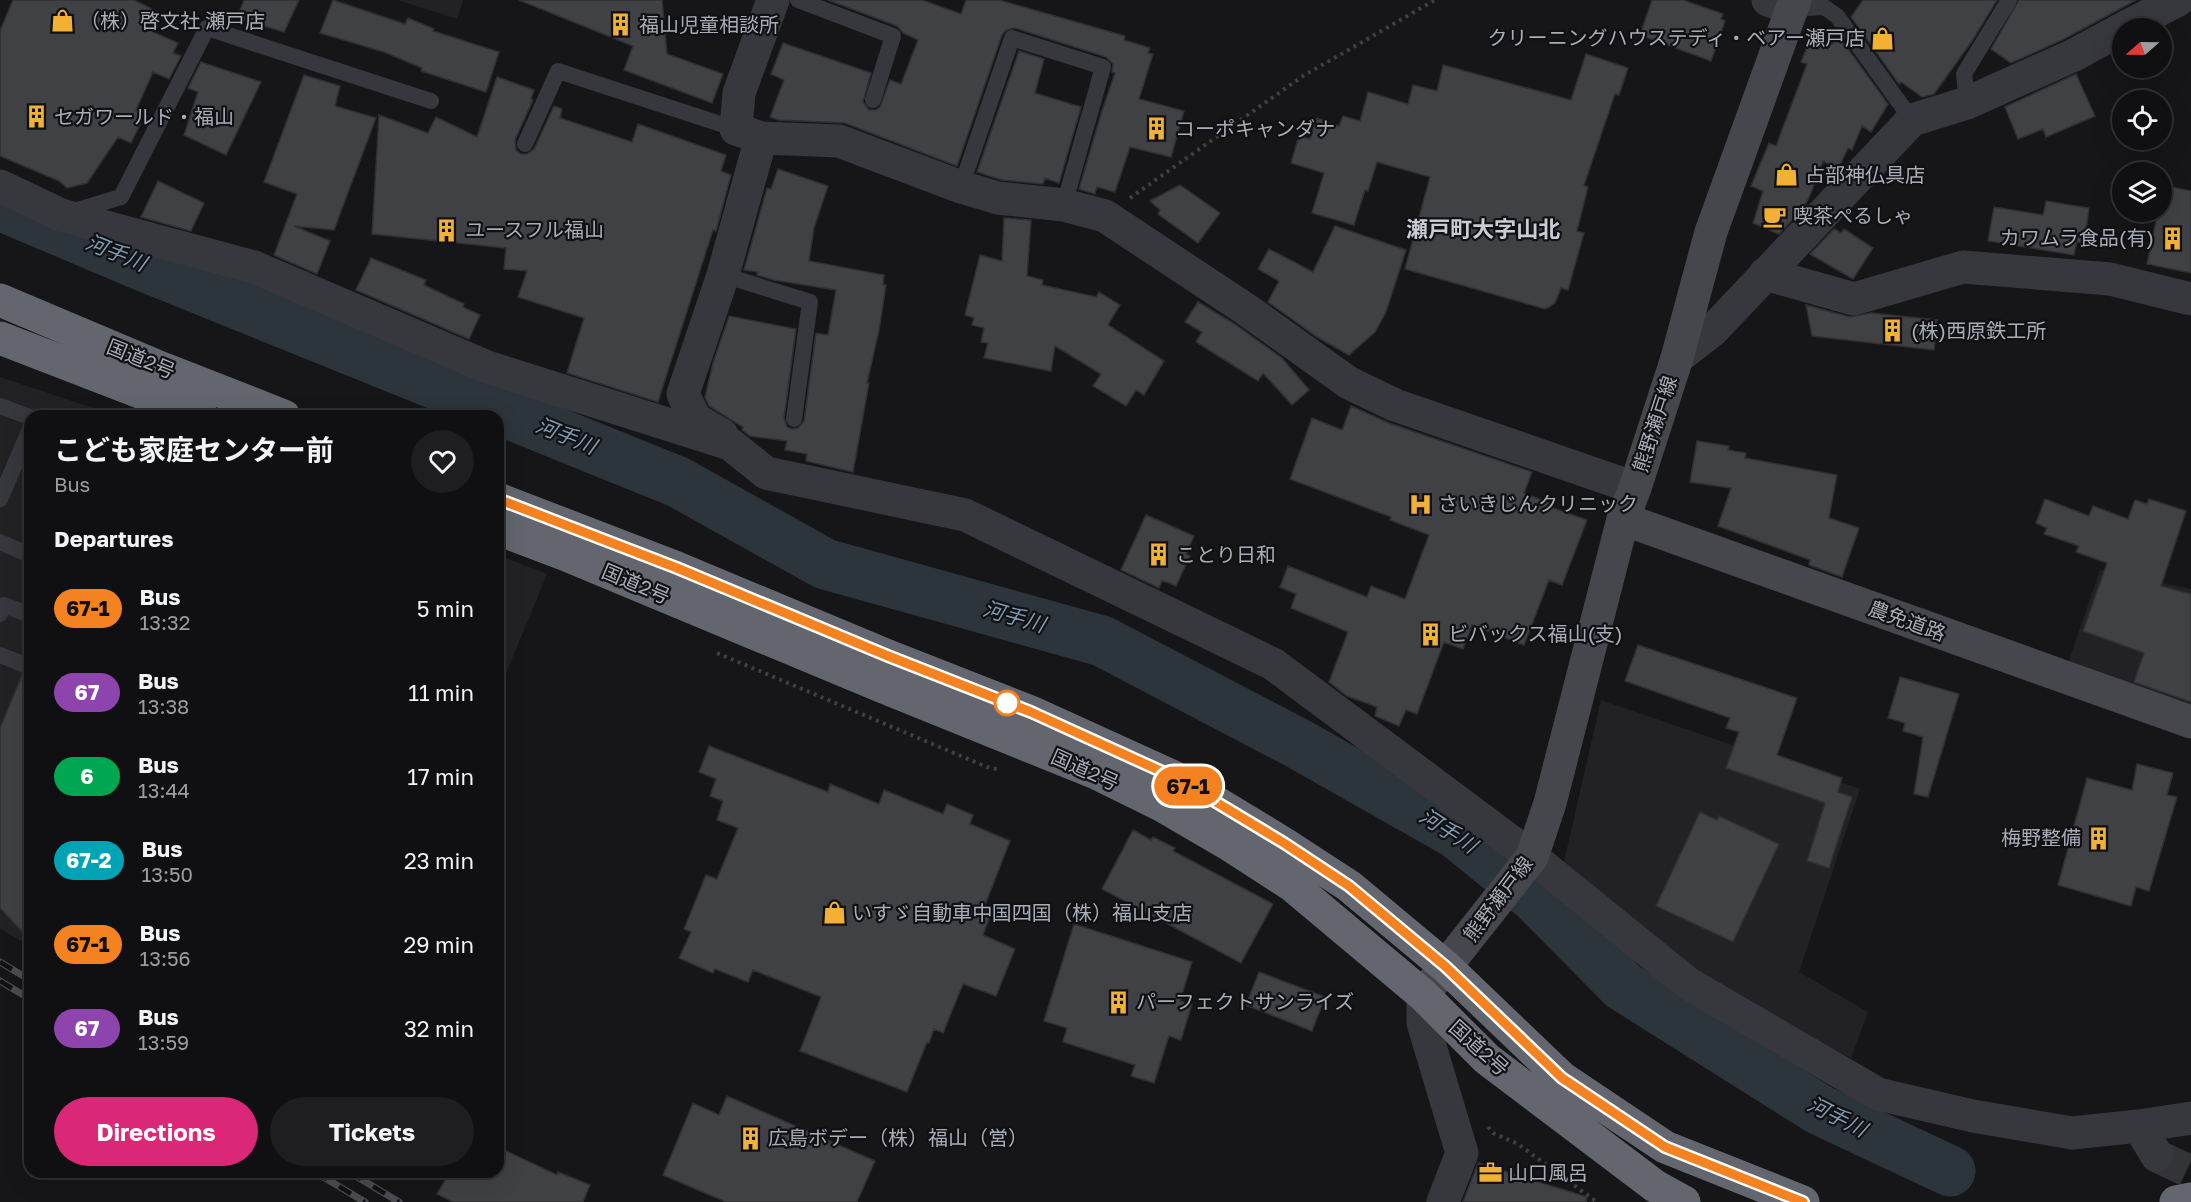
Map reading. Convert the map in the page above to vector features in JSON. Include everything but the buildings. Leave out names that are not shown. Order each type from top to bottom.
[{"type":"highway","name":"国道2号","points":[[0,300],[154,365],[269,410]]},
{"type":"highway","name":"国道2号","points":[[0,338],[186,410]]},
{"type":"highway","name":"国道2号","points":[[504,501],[677,568],[888,656],[1031,712],[1176,778],[1284,843],[1349,886],[1446,967],[1562,1078],[1665,1147],[1803,1202]]},
{"type":"highway","name":"国道2号","points":[[504,531],[1096,773],[1163,806],[1293,886],[1423,995],[1487,1059],[1655,1186],[1684,1202]]},
{"type":"highway","points":[[2176,1202],[2191,1199]]},
{"type":"main road","name":"熊野瀬戸線","points":[[1423,995],[1532,857],[1550,803],[1623,519],[1677,358],[1711,232],[1785,3]]},
{"type":"main road","name":"農免道路","points":[[1623,519],[2191,722]]},
{"type":"street","points":[[766,473],[749,452],[695,419],[682,394],[723,275],[748,133],[739,93],[773,0]]},
{"type":"street","points":[[2144,18],[2178,0]]},
{"type":"street","points":[[1677,358],[1713,330],[1912,120],[1966,103],[2074,55],[2112,35]]},
{"type":"street","points":[[748,133],[839,141],[961,187],[998,198],[1064,205],[1105,216],[1247,310],[1349,383],[1395,405],[1635,488]]},
{"type":"street","points":[[0,186],[61,215],[255,267],[487,367],[730,444],[766,473],[964,515],[1273,664],[1532,857],[1689,984],[1878,1094],[1973,1116],[2072,1132],[2139,1126],[2191,1118]]},
{"type":"street","points":[[1765,274],[1854,299],[1964,267],[2110,279],[2191,298]]},
{"type":"street","points":[[1423,995],[1423,1023],[1462,1153],[1443,1202]]},
{"type":"street","points":[[2139,1126],[2157,1156]]},
{"type":"lane","points":[[798,0],[893,36],[873,100]]},
{"type":"lane","points":[[1966,103],[1964,74],[2009,0]]},
{"type":"lane","points":[[1785,3],[1824,8],[1837,16],[1912,120]]},
{"type":"lane","points":[[61,215],[121,197],[207,28],[431,101]]},
{"type":"lane","points":[[961,187],[1011,38],[1103,67],[1064,205]]},
{"type":"lane","points":[[525,144],[558,71],[748,133]]},
{"type":"lane","points":[[723,275],[810,302],[794,419]]},
{"type":"lane","points":[[0,406],[24,415]]},
{"type":"lane","points":[[0,499],[24,443]]},
{"type":"lane","points":[[0,542],[24,552]]},
{"type":"lane","points":[[0,614],[4,605],[24,613]]},
{"type":"lane","points":[[0,655],[24,665]]},
{"type":"path","points":[[1105,216],[1303,76],[1435,0]]},
{"type":"path","points":[[713,651],[987,767],[1008,771]]},
{"type":"path","points":[[1485,1124],[1493,1133],[1518,1144],[1597,1202]]},
{"type":"shaded area","points":[[398,0],[463,0],[457,19]]},
{"type":"shaded area","points":[[0,377],[99,410],[24,410],[24,943],[0,929]]},
{"type":"shaded area","points":[[504,557],[547,574],[504,678]]},
{"type":"shaded area","points":[[2100,570],[2191,589],[2191,707],[2068,663]]},
{"type":"shaded area","points":[[1601,700],[1860,789],[1799,972],[1868,1012],[1851,1058],[1713,987],[1561,875]]},
{"type":"waterway","name":"河手川","points":[[0,205],[139,264],[500,410]]},
{"type":"waterway","name":"河手川","points":[[504,412],[678,482],[825,564],[1102,641],[1297,743],[1456,833],[1536,898],[1623,986],[1820,1110],[1950,1171]]},
{"type":"tunnel","points":[[2157,1156],[2191,1172]]},
{"type":"railway","points":[[0,962],[24,976]]},
{"type":"railway","points":[[0,981],[24,995]]},
{"type":"railway","points":[[325,1178],[365,1202]]},
{"type":"railway","points":[[359,1178],[399,1202]]},
{"type":"bus line","name":"67-1","points":[[504,501],[677,568],[888,656],[1031,712],[1176,778],[1284,843],[1349,886],[1446,967],[1562,1078],[1665,1147],[1803,1202]]},
{"type":"place","name":"（株）啓文社 瀬戸店","points":[[62,21]]},
{"type":"place","name":"福山児童相談所","points":[[621,25]]},
{"type":"place","name":"クリーニングハウステディ・ベアー瀬戸店","points":[[1883,38]]},
{"type":"place","name":"セガワールド・福山","points":[[36,117]]},
{"type":"place","name":"コーポキャンダナ","points":[[1157,129]]},
{"type":"place","name":"占部神仏具店","points":[[1787,175]]},
{"type":"place","name":"喫茶ぺるしゃ","points":[[1775,216]]},
{"type":"place","name":"ユースフル福山","points":[[447,230]]},
{"type":"place","name":"カワムラ食品(有)","points":[[2172,238]]},
{"type":"place","name":"(株)西原鉄工所","points":[[1893,331]]},
{"type":"place","name":"さいきじんクリニック","points":[[1420,504]]},
{"type":"place","name":"ことり日和","points":[[1158,555]]},
{"type":"place","name":"ビバックス福山(支)","points":[[1430,634]]},
{"type":"place","name":"梅野整備","points":[[2099,838]]},
{"type":"place","name":"いすゞ自動車中国四国（株）福山支店","points":[[834,913]]},
{"type":"place","name":"パーフェクトサンライズ","points":[[1118,1002]]},
{"type":"place","name":"広島ボデー（株）福山（営）","points":[[750,1138]]},
{"type":"place","name":"山口風呂","points":[[1490,1173]]},
{"type":"district","name":"瀬戸町大字山北","points":[[1483,229]]}]
